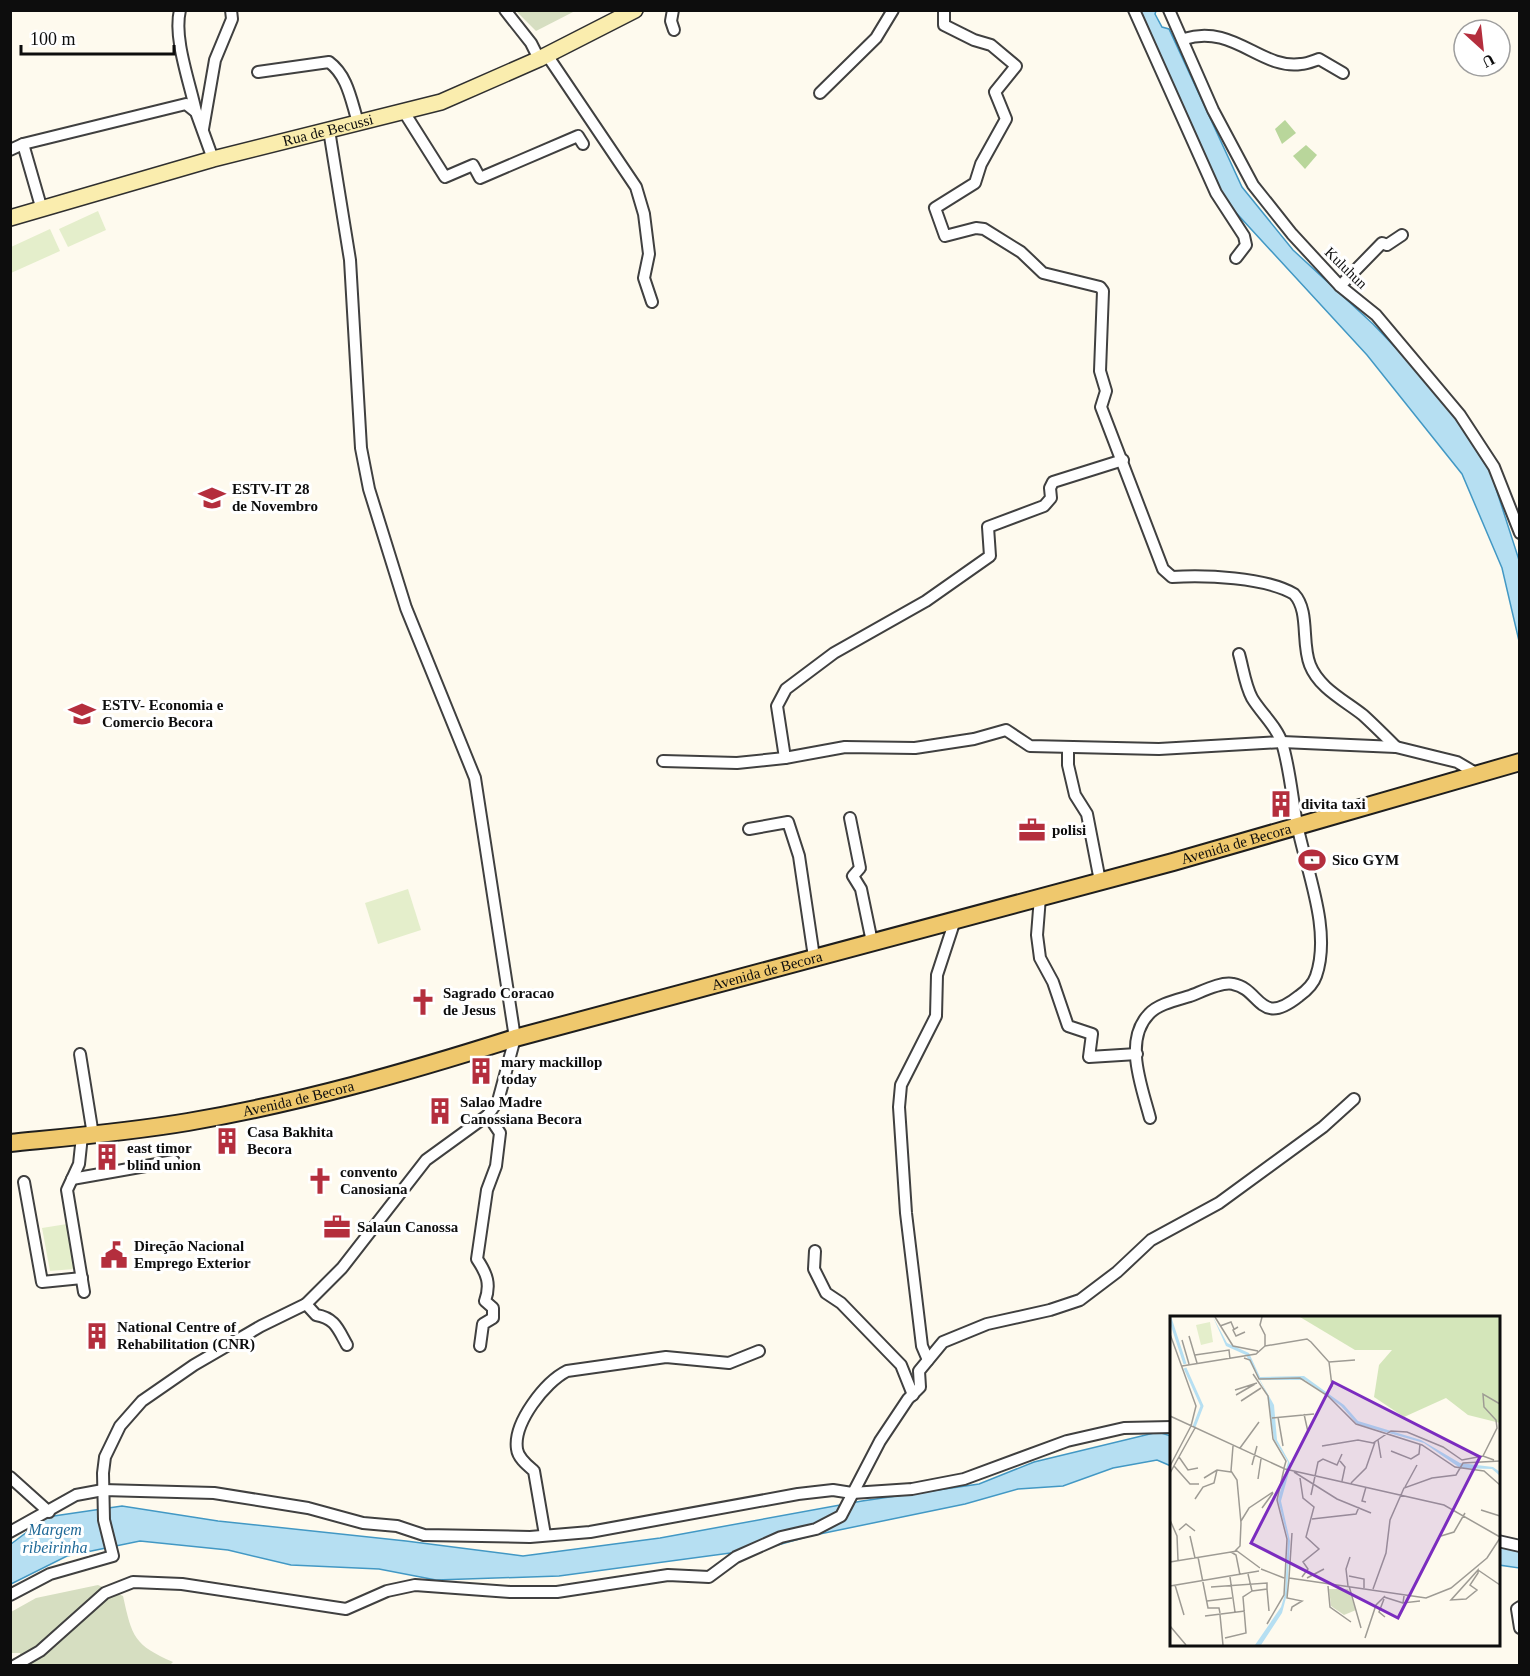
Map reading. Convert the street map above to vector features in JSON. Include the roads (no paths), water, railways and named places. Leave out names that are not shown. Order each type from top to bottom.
[{"type":"main road","name":"Avenida de Becora","points":[[10,1143],[88,1136],[189,1122],[408,1072],[515,1038],[1100,881],[1518,763]]},
{"type":"street","points":[[180,10],[177,22],[179,44],[196,112],[213,159]]},
{"type":"street","points":[[203,130],[215,60],[232,19],[231,10]]},
{"type":"street","points":[[505,10],[543,57],[636,187],[644,214],[649,254],[644,278],[652,302]]},
{"type":"street","name":"Rua de Becussi","points":[[10,218],[213,159],[441,102],[543,57],[635,10]]},
{"type":"street","points":[[673,10],[671,21],[674,30]]},
{"type":"street","points":[[820,93],[876,38],[893,10]]},
{"type":"street","points":[[944,10],[944,25],[974,40],[991,45],[1016,66],[995,92],[1006,119],[981,164],[975,183],[935,208],[945,236],[980,228],[1021,252],[1043,273],[1095,285],[1103,291],[1100,371],[1106,391],[1101,407],[1166,572],[1172,577],[1223,577],[1282,588],[1294,594],[1301,607],[1306,648],[1314,673],[1324,685],[1370,722],[1396,747]]},
{"type":"street","points":[[1134,10],[1216,193],[1244,236],[1246,245],[1236,258]]},
{"type":"street","name":"Kuluhun","points":[[1169,10],[1184,39],[1213,110],[1253,185],[1292,234],[1340,286],[1376,315],[1460,415],[1494,467],[1520,533]]},
{"type":"street","points":[[1184,39],[1196,35],[1228,39],[1276,61],[1300,65],[1319,59],[1343,73]]},
{"type":"street","points":[[258,72],[329,62],[337,67],[345,82],[358,122]]},
{"type":"street","points":[[10,150],[23,144],[181,104],[190,105],[196,112]]},
{"type":"street","points":[[404,112],[445,177],[473,165],[480,178],[578,136],[583,144]]},
{"type":"street","points":[[10,1595],[50,1574],[113,1556],[104,1520],[103,1490],[105,1457],[120,1426],[142,1401],[194,1365],[261,1326],[306,1304],[342,1268],[426,1160],[488,1115],[498,1101],[515,1038],[475,778],[406,608],[367,479],[361,448],[350,260],[329,130]]},
{"type":"street","points":[[23,144],[42,210]]},
{"type":"street","points":[[1340,286],[1382,243],[1387,245],[1402,235]]},
{"type":"street","points":[[785,758],[777,706],[786,689],[834,653],[926,601],[990,556],[988,527],[1044,506],[1051,498],[1050,488],[1053,482],[1123,460]]},
{"type":"street","points":[[1150,1118],[1140,1082],[1137,1030],[1150,1013],[1172,1001],[1231,983],[1244,987],[1257,1002],[1268,1008],[1287,1005],[1309,988],[1316,978],[1320,958],[1319,911],[1297,825],[1282,742],[1251,696],[1239,654]]},
{"type":"street","points":[[663,761],[737,763],[785,758],[845,747],[915,748],[974,739],[1006,730],[1030,746],[1159,749],[1282,742],[1396,747],[1457,762],[1479,775]]},
{"type":"street","points":[[1068,747],[1068,765],[1075,795],[1087,814],[1100,881]]},
{"type":"street","points":[[850,818],[860,868],[853,876],[861,889],[872,942]]},
{"type":"street","points":[[749,829],[788,822],[799,856],[814,957]]},
{"type":"street","points":[[1040,897],[1037,935],[1040,958],[1053,982],[1068,1026],[1092,1034],[1089,1057],[1137,1054]]},
{"type":"street","points":[[928,1360],[922,1346],[906,1213],[899,1107],[901,1085],[936,1016],[937,975],[955,920]]},
{"type":"street","points":[[80,1054],[88,1136],[80,1164],[67,1190],[84,1292]]},
{"type":"street","points":[[14,1665],[40,1651],[105,1593],[134,1582],[182,1584],[346,1609],[387,1591],[415,1585],[510,1592],[557,1592],[668,1575],[709,1578],[736,1557],[781,1537],[816,1529],[841,1516],[880,1441],[920,1387],[919,1371],[944,1342],[987,1324],[1039,1313],[1080,1300],[1117,1272],[1151,1240],[1219,1203],[1323,1126],[1354,1099]]},
{"type":"street","points":[[480,1346],[483,1324],[493,1318],[493,1308],[485,1301],[490,1287],[477,1259],[487,1190],[496,1166],[500,1133],[488,1115]]},
{"type":"street","points":[[72,1179],[174,1161]]},
{"type":"street","points":[[24,1182],[42,1282],[82,1278]]},
{"type":"street","points":[[815,1251],[814,1269],[826,1293],[841,1303],[901,1365],[913,1395]]},
{"type":"street","points":[[306,1304],[316,1315],[329,1317],[347,1345]]},
{"type":"street","points":[[545,1535],[534,1471],[524,1463],[517,1449],[520,1427],[527,1410],[557,1376],[567,1371],[666,1357],[729,1363],[759,1350]]},
{"type":"street","points":[[10,1532],[76,1495],[103,1490],[214,1493],[308,1508],[363,1523],[397,1526],[424,1535],[545,1535],[590,1532],[798,1494],[832,1490],[852,1493],[912,1489],[964,1479],[1068,1441],[1124,1428],[1170,1427]]},
{"type":"street","points":[[10,1477],[49,1512]]},
{"type":"street","points":[[1500,1541],[1520,1546]]},
{"type":"street","points":[[1520,1607],[1517,1609],[1520,1628]]},
{"type":"water","points":[[1138,11],[1156,11],[1155,14],[1162,27],[1169,29],[1242,187],[1293,250],[1373,324],[1415,368],[1453,414],[1491,473],[1519,560],[1519,641],[1502,568],[1462,474],[1367,355],[1228,204],[1215,182]]},
{"type":"water","name":"Margem ribeirinha","points":[[1158,1432],[1170,1436],[1170,1466],[1157,1460],[1113,1468],[1063,1486],[1018,1489],[965,1504],[810,1536],[767,1548],[559,1576],[436,1580],[379,1569],[291,1565],[228,1550],[140,1541],[67,1556],[11,1584],[11,1544],[47,1517],[122,1506],[218,1521],[523,1556],[660,1538],[862,1501],[979,1484],[1034,1462]]},
{"type":"water","points":[[1500,1537],[1519,1540],[1519,1568],[1500,1565]]},
{"type":"place","name":"ESTV-IT 28 de Novembro","points":[[212,498]]},
{"type":"place","name":"ESTV- Economia e Comercio Becora","points":[[82,714]]},
{"type":"place","name":"divita taxi","points":[[1281,804]]},
{"type":"place","name":"polisi","points":[[1032,830]]},
{"type":"place","name":"Sico GYM","points":[[1312,860]]},
{"type":"place","name":"Sagrado Coracao de Jesus","points":[[423,1002]]},
{"type":"place","name":"mary mackillop today","points":[[481,1071]]},
{"type":"place","name":"Salao Madre Canossiana Becora","points":[[440,1111]]},
{"type":"place","name":"Casa Bakhita Becora","points":[[227,1141]]},
{"type":"place","name":"east timor blind union","points":[[107,1157]]},
{"type":"place","name":"convento Canosiana","points":[[320,1181]]},
{"type":"place","name":"Salaun Canossa","points":[[337,1227]]},
{"type":"place","name":"Direção Nacional Emprego Exterior","points":[[114,1255]]},
{"type":"place","name":"National Centre of Rehabilitation (CNR)","points":[[97,1336]]}]
